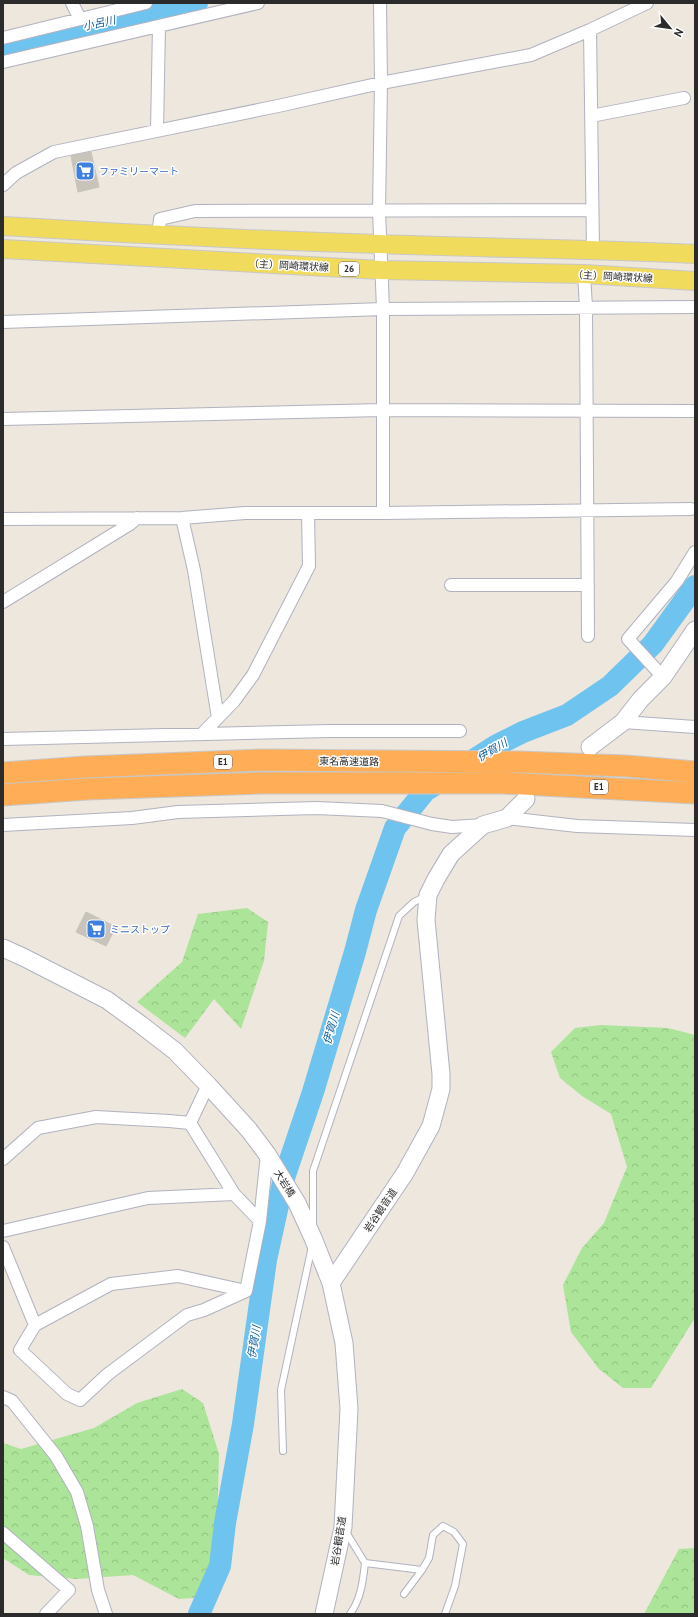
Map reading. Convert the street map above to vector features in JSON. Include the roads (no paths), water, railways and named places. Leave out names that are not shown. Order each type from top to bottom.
[{"type":"highway","name":"東名高速道路","points":[[3,774],[85,767],[261,760],[519,762],[626,766],[695,772]]},
{"type":"highway","name":"E1","points":[[3,795],[87,789],[262,783],[503,783],[695,794]]},
{"type":"main road","points":[[3,226],[158,236],[695,254]]},
{"type":"main road","name":"（主）岡崎環状線","points":[[3,249],[381,270],[584,274],[695,281]]},
{"type":"street","points":[[72,3],[80,19]]},
{"type":"street","points":[[3,38],[146,3]]},
{"type":"street","points":[[3,62],[258,3]]},
{"type":"street","points":[[380,3],[381,83],[379,211],[384,309],[382,410],[383,513]]},
{"type":"street","points":[[3,185],[16,173],[54,152],[278,106],[381,83],[531,55],[590,30],[647,3]]},
{"type":"street","points":[[157,130],[159,26]]},
{"type":"street","points":[[590,30],[593,250]]},
{"type":"street","points":[[591,116],[684,98]]},
{"type":"street","points":[[158,236],[160,219],[195,211],[592,210]]},
{"type":"street","points":[[584,274],[586,307],[588,636]]},
{"type":"street","points":[[3,322],[384,309],[695,307]]},
{"type":"street","points":[[3,419],[382,410],[695,411]]},
{"type":"street","points":[[3,519],[182,518],[245,513],[691,510]]},
{"type":"street","points":[[202,734],[234,701],[253,675],[309,566],[308,513]]},
{"type":"street","points":[[3,602],[130,524],[137,518]]},
{"type":"street","points":[[182,518],[194,570],[218,718]]},
{"type":"street","points":[[657,671],[628,639],[677,581],[695,552]]},
{"type":"street","points":[[451,585],[588,585]]},
{"type":"street","points":[[590,747],[623,722],[641,699],[657,671],[695,630]]},
{"type":"street","points":[[623,722],[695,727]]},
{"type":"street","points":[[3,740],[330,730],[460,731]]},
{"type":"street","points":[[507,818],[526,799]]},
{"type":"street","points":[[3,825],[132,818],[178,812],[317,808],[382,811],[432,824],[452,827],[483,825],[507,818],[577,826],[695,830]]},
{"type":"street","name":"岩谷観音道","points":[[324,1614],[342,1528],[349,1409],[344,1343],[331,1283],[405,1173],[431,1126],[441,1089],[441,1074],[426,920],[428,895],[436,878],[451,854],[483,825]]},
{"type":"street","name":"大岩橋","points":[[3,948],[106,1000],[175,1051],[249,1130],[270,1158],[297,1203],[314,1238],[331,1283]]},
{"type":"street","points":[[3,957],[23,957]]},
{"type":"street","points":[[190,1123],[208,1085]]},
{"type":"street","points":[[3,1159],[38,1128],[96,1118],[190,1123]]},
{"type":"street","points":[[190,1123],[234,1194],[260,1221]]},
{"type":"street","points":[[246,1291],[260,1221],[270,1158]]},
{"type":"street","points":[[3,1231],[148,1198],[234,1194]]},
{"type":"street","points":[[3,1247],[35,1325]]},
{"type":"street","points":[[178,1276],[246,1291],[204,1310],[187,1314],[108,1374],[80,1400],[68,1394],[20,1350],[35,1325],[111,1284],[178,1276]]},
{"type":"street","points":[[3,1397],[12,1401],[56,1456],[76,1492],[87,1526],[98,1590],[106,1614]]},
{"type":"street","points":[[3,1533],[69,1590],[46,1614]]},
{"type":"lane","points":[[283,1451],[280,1390],[314,1238],[313,1171],[399,916],[414,902],[428,895]]},
{"type":"lane","points":[[404,1594],[429,1558],[433,1535],[443,1526],[454,1532],[463,1544],[455,1586],[445,1614]]},
{"type":"lane","points":[[342,1528],[365,1563],[362,1586],[356,1606],[350,1614]]},
{"type":"lane","points":[[365,1563],[422,1570]]},
{"type":"waterway","name":"小呂川","points":[[3,49],[28,38],[197,3]]},
{"type":"waterway","name":"伊賀川","points":[[199,1614],[220,1566],[225,1523],[243,1424],[266,1260],[284,1178],[313,1092],[366,910],[395,828],[425,791],[497,745],[523,732],[567,715],[610,686],[653,644],[695,586]]},
{"type":"place","name":"ファミリーマート","points":[[85,171]]},
{"type":"place","name":"ミニストップ","points":[[96,929]]}]
